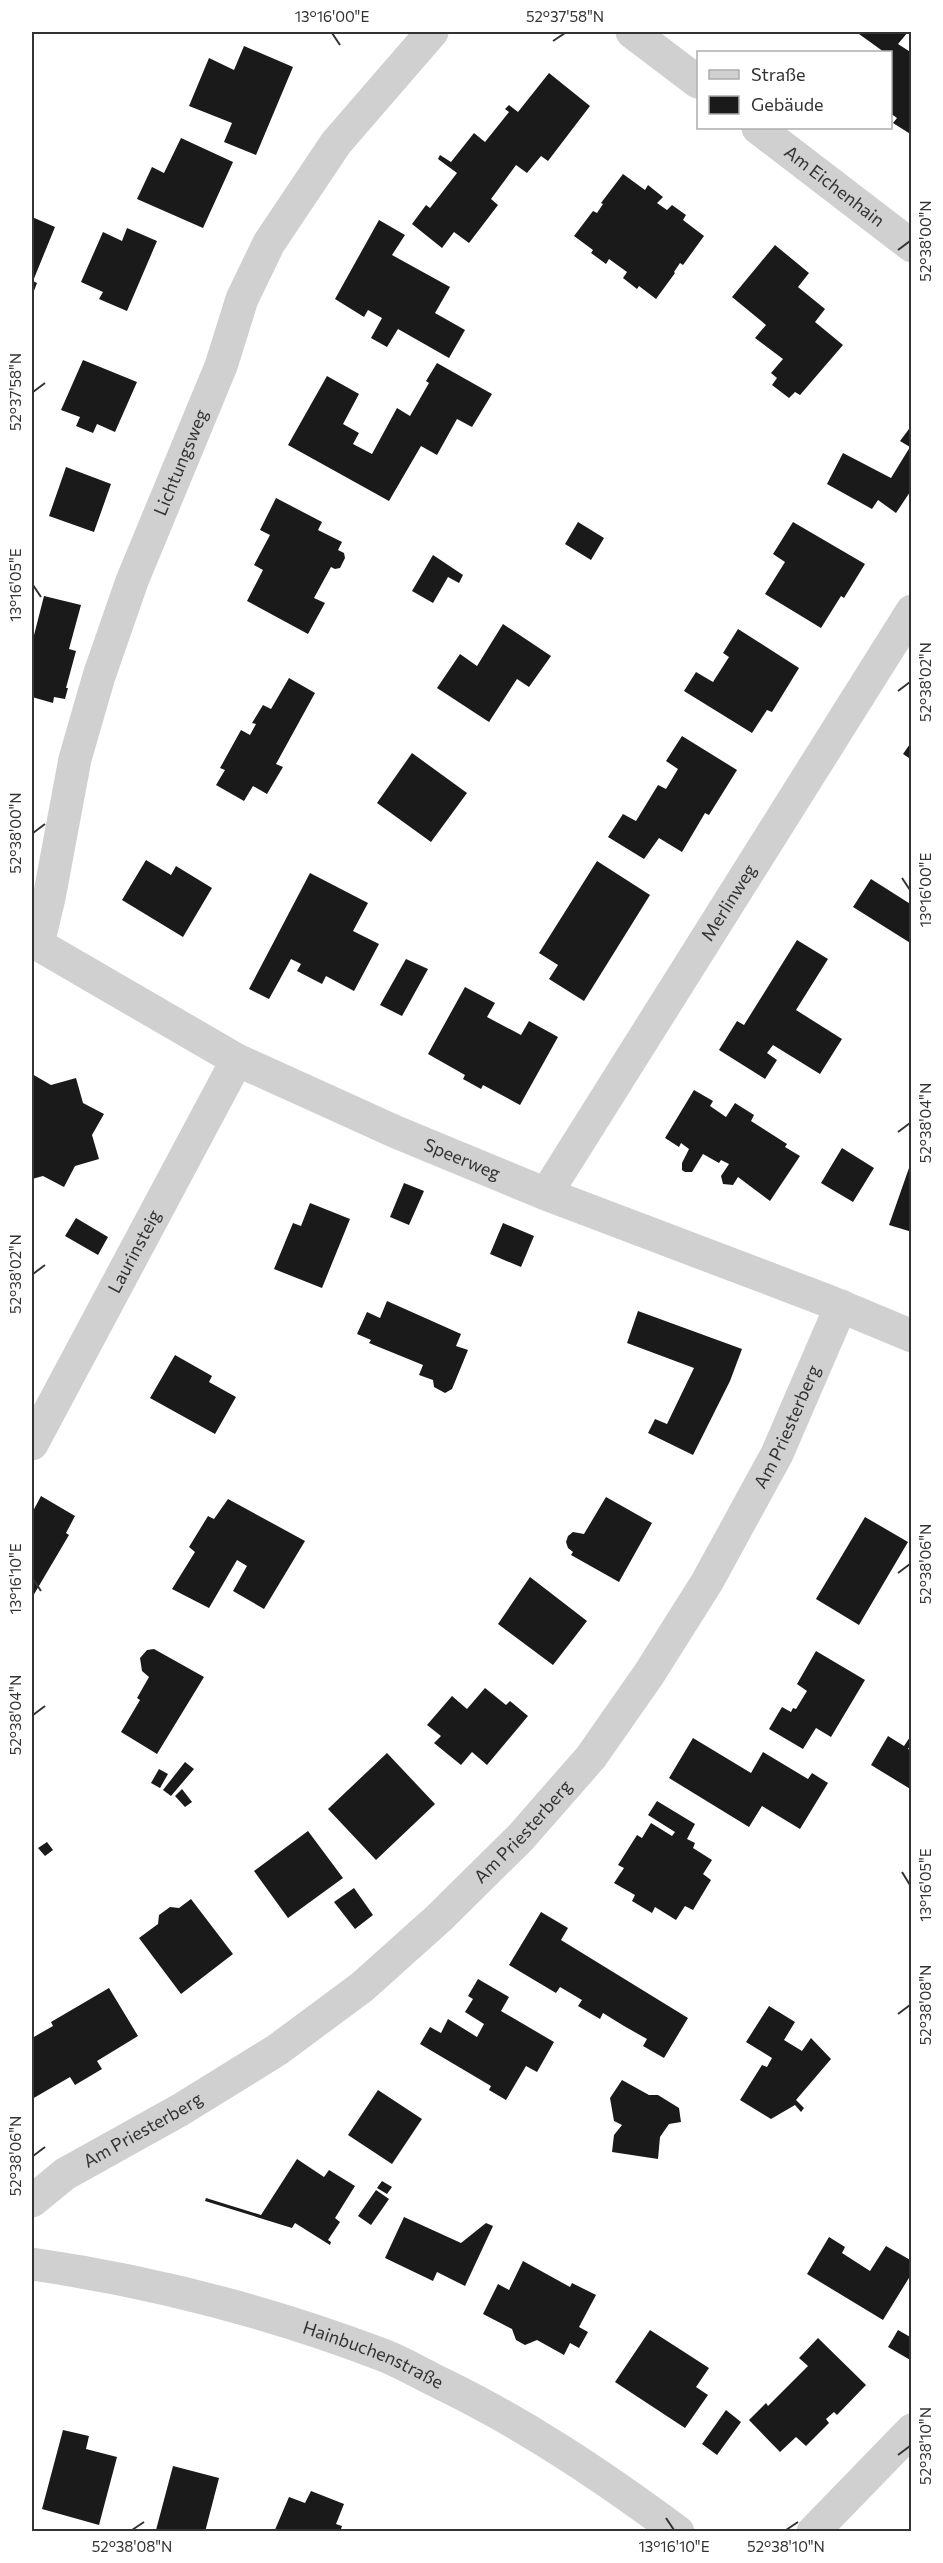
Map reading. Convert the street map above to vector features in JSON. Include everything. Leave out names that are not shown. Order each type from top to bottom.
[{"type":"street","name":"Lichtungsweg","points":[[35,942],[49,898],[75,759],[99,676],[132,581],[221,366],[242,299],[269,243],[336,143],[432,32]]},
{"type":"street","points":[[632,32],[697,81]]},
{"type":"street","name":"Am Eichenhain","points":[[759,129],[912,246]]},
{"type":"street","name":"Merlinweg","points":[[546,1194],[912,611]]},
{"type":"street","name":"Speerweg","points":[[35,942],[237,1060],[396,1132],[546,1194],[841,1306],[912,1336]]},
{"type":"street","name":"Laurinsteig","points":[[32,1444],[237,1060]]},
{"type":"street","name":"Am Priesterberg","points":[[32,2201],[65,2174],[180,2110],[277,2050],[353,1994],[439,1918],[521,1837],[591,1757],[649,1674],[707,1582],[777,1454],[841,1306]]},
{"type":"street","name":"Hainbuchenstraße","points":[[32,2264],[79,2271],[170,2291],[272,2318],[384,2356],[486,2405],[615,2485],[678,2532]]},
{"type":"street","points":[[813,2532],[912,2430]]},
{"type":"building","points":[[861,32],[908,32],[898,44],[912,53],[912,135],[893,123],[897,118],[892,114],[892,51],[883,51],[859,34]]},
{"type":"building","points":[[244,46],[293,67],[256,155],[224,142],[232,123],[189,106],[209,58],[234,70]]},
{"type":"building","points":[[549,73],[590,106],[548,161],[541,156],[527,173],[516,165],[491,199],[498,205],[469,243],[454,232],[442,248],[412,224],[426,205],[430,208],[457,173],[438,159],[440,155],[451,162],[474,133],[485,142],[509,112],[505,109],[509,105],[518,112]]},
{"type":"building","points":[[181,138],[233,162],[203,228],[137,199],[152,167],[164,173]]},
{"type":"building","points":[[623,174],[645,190],[648,185],[663,197],[657,203],[667,210],[672,205],[686,215],[683,220],[704,236],[683,265],[680,263],[656,299],[639,286],[637,289],[623,278],[627,272],[609,259],[606,264],[591,253],[593,250],[574,236],[593,211],[597,213],[603,204],[601,203]]},
{"type":"building","points":[[32,217],[55,227],[33,281],[37,283],[32,296]]},
{"type":"building","points":[[379,220],[405,235],[392,255],[450,287],[435,313],[465,330],[449,358],[398,329],[387,347],[371,338],[382,318],[368,310],[364,317],[335,299]]},
{"type":"building","points":[[127,228],[157,241],[127,311],[99,299],[103,292],[81,282],[103,232],[122,241]]},
{"type":"building","points":[[775,245],[809,273],[798,287],[825,309],[815,322],[843,345],[800,395],[795,392],[789,398],[772,385],[777,378],[771,373],[783,359],[755,338],[766,325],[732,297]]},
{"type":"building","points":[[83,360],[137,382],[115,432],[97,424],[93,433],[76,426],[80,417],[61,410]]},
{"type":"building","points":[[437,363],[492,394],[472,427],[457,419],[437,455],[421,446],[389,501],[288,445],[327,376],[359,394],[343,424],[359,433],[353,444],[372,454],[397,408],[410,416],[429,383],[426,381]]},
{"type":"building","points":[[912,425],[912,489],[896,513],[878,500],[872,509],[827,484],[843,453],[891,478],[910,447],[900,441]]},
{"type":"building","points":[[66,467],[111,484],[94,532],[49,516]]},
{"type":"building","points":[[276,498],[322,522],[318,530],[342,542],[338,550],[344,553],[345,558],[340,568],[331,567],[314,598],[325,603],[308,634],[247,601],[263,570],[254,565],[270,535],[260,530]]},
{"type":"building","points":[[578,522],[604,538],[591,560],[565,544]]},
{"type":"building","points":[[793,522],[865,564],[844,598],[841,596],[821,628],[765,594],[785,562],[773,554]]},
{"type":"building","points":[[433,555],[463,575],[459,583],[448,577],[433,603],[412,591]]},
{"type":"building","points":[[44,596],[81,605],[69,649],[76,651],[65,699],[54,697],[53,703],[32,697],[32,643]]},
{"type":"building","points":[[503,624],[551,656],[529,687],[517,679],[489,722],[437,688],[460,654],[477,666]]},
{"type":"building","points":[[738,629],[799,668],[772,712],[767,710],[752,733],[684,691],[696,672],[713,682],[729,657],[723,653]]},
{"type":"building","points":[[289,678],[315,693],[276,764],[283,767],[267,794],[253,786],[244,801],[216,785],[225,770],[220,768],[241,730],[250,735],[256,724],[252,723],[263,705],[271,709]]},
{"type":"building","points":[[682,736],[737,770],[709,815],[705,813],[682,852],[659,838],[644,859],[608,837],[623,814],[636,821],[658,785],[666,789],[678,769],[666,761]]},
{"type":"building","points":[[912,741],[912,760],[903,754]]},
{"type":"building","points":[[412,753],[467,793],[431,842],[377,803]]},
{"type":"building","points":[[146,860],[171,875],[176,866],[212,888],[183,937],[122,900]]},
{"type":"building","points":[[597,861],[650,895],[584,1001],[549,979],[558,965],[539,953]]},
{"type":"building","points":[[310,873],[368,903],[353,931],[379,944],[354,991],[326,976],[322,984],[297,971],[301,964],[291,959],[269,999],[249,989]]},
{"type":"building","points":[[871,879],[912,905],[912,944],[853,907]]},
{"type":"building","points":[[797,940],[828,959],[796,1010],[842,1039],[820,1074],[773,1045],[767,1053],[777,1060],[765,1079],[719,1050],[737,1021],[744,1025]]},
{"type":"building","points":[[406,959],[428,969],[402,1016],[380,1005]]},
{"type":"building","points":[[465,987],[495,1003],[487,1017],[521,1035],[529,1021],[558,1037],[520,1105],[483,1085],[481,1089],[463,1079],[465,1075],[428,1054]]},
{"type":"building","points":[[32,1074],[51,1085],[76,1078],[83,1103],[104,1114],[92,1135],[99,1159],[75,1166],[64,1187],[43,1176],[32,1179]]},
{"type":"building","points":[[694,1090],[713,1101],[710,1106],[726,1117],[735,1103],[754,1115],[751,1121],[787,1144],[785,1147],[800,1156],[770,1201],[738,1177],[733,1185],[723,1184],[721,1176],[729,1164],[721,1160],[719,1163],[703,1154],[692,1172],[682,1170],[682,1163],[689,1149],[681,1143],[679,1147],[665,1138]]},
{"type":"building","points":[[842,1148],[874,1168],[853,1202],[821,1183]]},
{"type":"building","points":[[909,1168],[912,1168],[912,1232],[889,1225]]},
{"type":"building","points":[[404,1183],[424,1191],[409,1225],[390,1217]]},
{"type":"building","points":[[310,1203],[350,1219],[322,1288],[274,1269],[293,1223],[301,1226]]},
{"type":"building","points":[[76,1218],[108,1237],[98,1255],[65,1236]]},
{"type":"building","points":[[503,1223],[534,1236],[521,1267],[490,1254]]},
{"type":"building","points":[[387,1301],[461,1334],[456,1346],[468,1350],[452,1389],[445,1393],[434,1387],[433,1380],[419,1375],[423,1365],[369,1343],[371,1340],[357,1334],[367,1312],[380,1318]]},
{"type":"building","points":[[638,1311],[742,1349],[730,1381],[693,1455],[648,1433],[655,1419],[667,1424],[694,1368],[627,1343]]},
{"type":"building","points":[[175,1355],[212,1376],[209,1382],[236,1397],[215,1434],[150,1398]]},
{"type":"building","points":[[41,1496],[75,1516],[66,1533],[69,1535],[33,1596],[32,1513]]},
{"type":"building","points":[[606,1497],[652,1523],[619,1582],[571,1555],[573,1552],[568,1548],[566,1542],[568,1536],[573,1532],[584,1534]]},
{"type":"building","points":[[228,1499],[305,1541],[264,1609],[233,1591],[247,1566],[237,1560],[209,1608],[172,1589],[195,1552],[189,1547],[208,1516],[214,1519]]},
{"type":"building","points":[[865,1517],[908,1542],[859,1625],[816,1599]]},
{"type":"building","points":[[530,1577],[587,1621],[553,1665],[498,1624]]},
{"type":"building","points":[[154,1649],[204,1677],[157,1754],[121,1732],[140,1700],[137,1698],[149,1677],[142,1671],[140,1658],[147,1650]]},
{"type":"building","points":[[816,1651],[865,1680],[831,1737],[816,1728],[803,1749],[769,1729],[782,1707],[791,1712],[793,1708],[796,1709],[807,1691],[797,1684]]},
{"type":"building","points":[[485,1688],[506,1705],[510,1701],[528,1716],[487,1765],[472,1752],[461,1765],[434,1743],[441,1736],[427,1725],[452,1696],[467,1709]]},
{"type":"building","points":[[912,1734],[912,1743],[908,1749],[912,1751],[912,1790],[871,1765],[888,1736],[904,1746]]},
{"type":"building","points":[[693,1738],[751,1773],[763,1752],[808,1779],[812,1773],[828,1783],[800,1829],[762,1806],[749,1827],[669,1778]]},
{"type":"building","points":[[387,1753],[435,1804],[376,1860],[328,1809]]},
{"type":"building","points":[[185,1762],[194,1769],[171,1796],[163,1790]]},
{"type":"building","points":[[159,1769],[168,1774],[160,1788],[151,1783]]},
{"type":"building","points":[[182,1789],[192,1802],[185,1807],[175,1796]]},
{"type":"building","points":[[657,1801],[695,1824],[687,1839],[695,1843],[693,1848],[712,1860],[703,1874],[711,1880],[693,1910],[685,1906],[676,1920],[655,1907],[652,1913],[632,1901],[635,1895],[614,1883],[624,1868],[618,1865],[637,1835],[642,1838],[651,1823],[672,1836],[675,1832],[648,1815]]},
{"type":"building","points":[[308,1831],[343,1878],[288,1918],[254,1871]]},
{"type":"building","points":[[47,1842],[53,1850],[45,1856],[38,1848]]},
{"type":"building","points":[[354,1888],[373,1915],[355,1929],[334,1902]]},
{"type":"building","points":[[191,1899],[233,1954],[181,1994],[139,1938],[158,1924],[159,1915],[170,1907],[179,1908]]},
{"type":"building","points":[[541,1912],[568,1928],[561,1940],[688,2018],[664,2058],[643,2046],[647,2039],[603,2013],[600,2019],[578,2006],[582,2000],[560,1987],[556,1993],[509,1965]]},
{"type":"building","points":[[478,1979],[509,1997],[501,2011],[554,2042],[537,2072],[526,2066],[506,2100],[489,2090],[491,2086],[420,2044],[430,2027],[441,2033],[448,2019],[477,2037],[484,2024],[465,2012],[473,1999],[468,1996]]},
{"type":"building","points":[[109,1988],[138,2036],[97,2061],[102,2069],[75,2085],[70,2077],[32,2099],[32,2038],[53,2026],[51,2022]]},
{"type":"building","points":[[769,2006],[795,2022],[784,2040],[802,2051],[811,2038],[831,2059],[796,2100],[804,2108],[801,2112],[795,2105],[771,2119],[740,2100],[762,2065],[767,2067],[772,2058],[746,2042]]},
{"type":"building","points":[[622,2080],[649,2095],[658,2095],[679,2108],[681,2122],[669,2124],[660,2137],[658,2159],[612,2152],[614,2135],[622,2125],[614,2121],[610,2098]]},
{"type":"building","points":[[378,2090],[422,2119],[392,2164],[348,2135]]},
{"type":"building","points":[[297,2159],[324,2177],[329,2170],[355,2186],[335,2218],[340,2222],[328,2240],[331,2242],[330,2245],[295,2223],[292,2228],[205,2201],[206,2198],[261,2215]]},
{"type":"building","points":[[382,2181],[392,2187],[387,2194],[377,2188]]},
{"type":"building","points":[[376,2190],[389,2199],[371,2225],[358,2216]]},
{"type":"building","points":[[404,2217],[461,2243],[486,2223],[493,2226],[465,2286],[437,2272],[433,2281],[385,2258]]},
{"type":"building","points":[[829,2237],[845,2247],[842,2253],[870,2271],[886,2246],[912,2261],[912,2273],[883,2320],[807,2274]]},
{"type":"building","points":[[523,2261],[570,2287],[572,2283],[596,2295],[579,2327],[588,2332],[579,2348],[570,2343],[564,2355],[537,2340],[525,2345],[516,2340],[512,2329],[483,2314],[498,2284],[509,2290]]},
{"type":"building","points":[[650,2330],[709,2368],[696,2387],[708,2395],[685,2428],[615,2382]]},
{"type":"building","points":[[898,2330],[912,2338],[912,2361],[888,2347]]},
{"type":"building","points":[[818,2338],[866,2385],[837,2415],[834,2412],[826,2419],[829,2423],[806,2446],[796,2437],[780,2452],[749,2420],[766,2403],[768,2406],[808,2366],[799,2358]]},
{"type":"building","points":[[726,2410],[741,2422],[717,2455],[702,2444]]},
{"type":"building","points":[[63,2430],[89,2436],[86,2449],[117,2457],[99,2525],[42,2509]]},
{"type":"building","points":[[173,2466],[219,2478],[205,2532],[156,2530]]},
{"type":"building","points":[[311,2491],[344,2504],[336,2524],[342,2526],[340,2532],[274,2532],[289,2497],[305,2503]]}]
